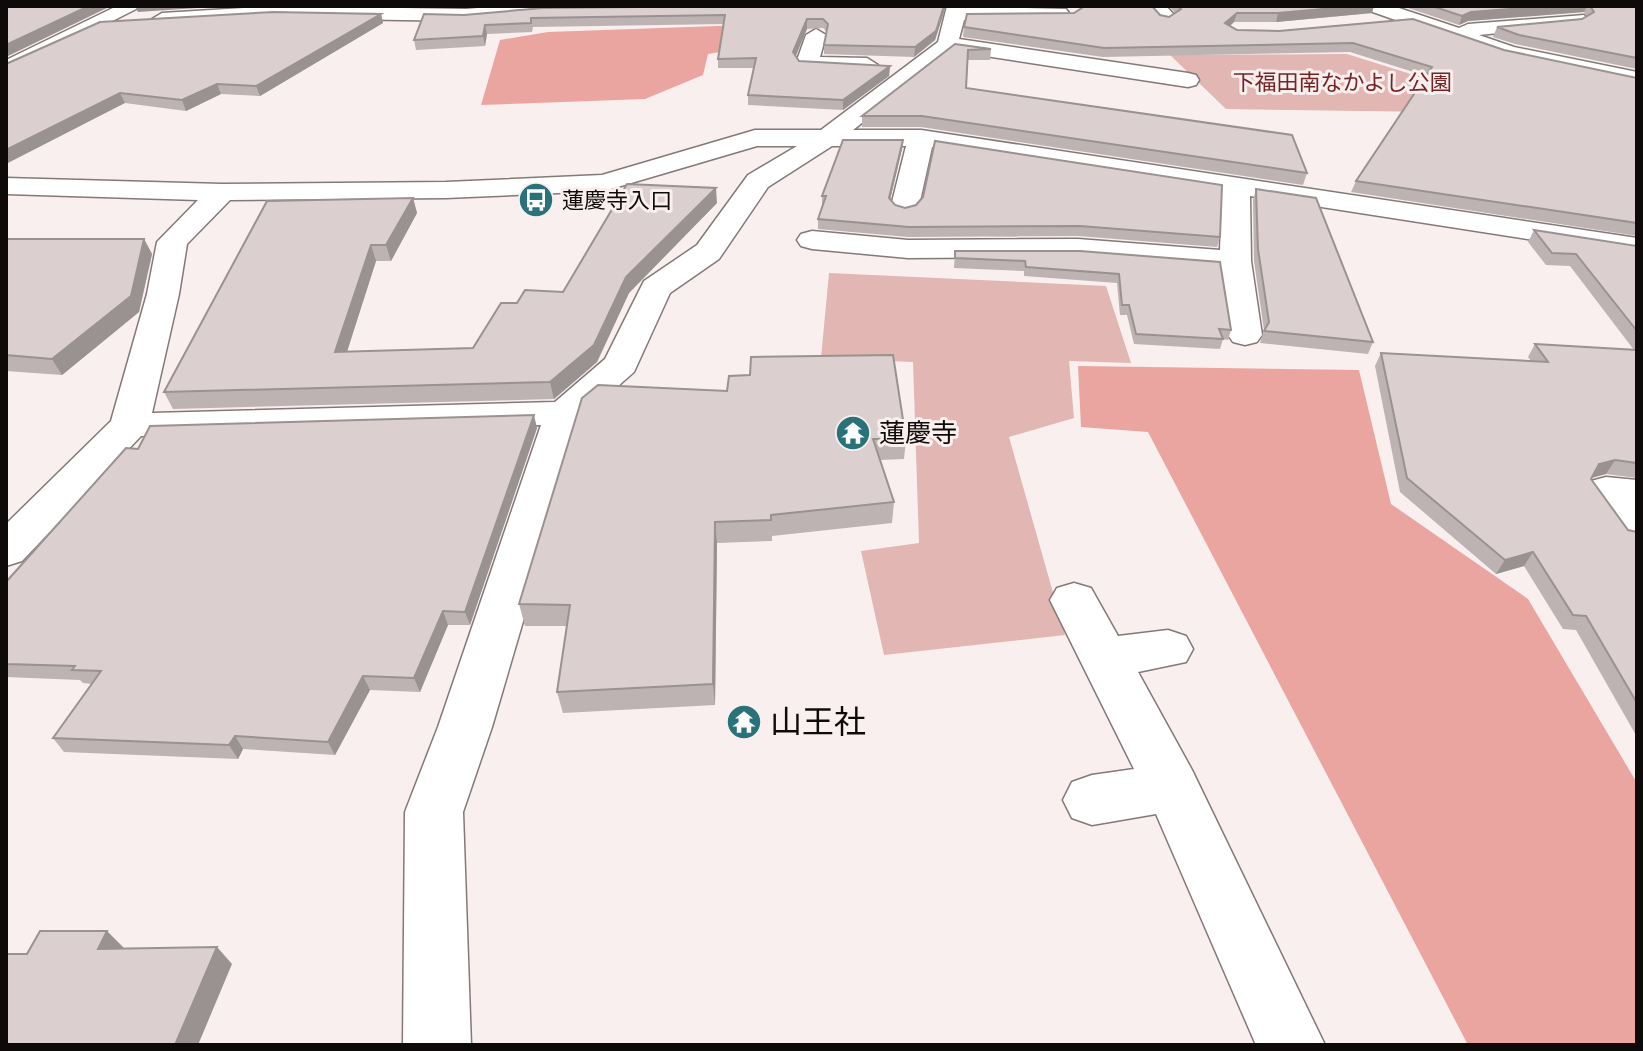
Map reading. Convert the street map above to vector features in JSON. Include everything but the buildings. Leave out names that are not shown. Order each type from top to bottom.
[{"type":"street","points":[[6,68],[132,6]]},
{"type":"street","points":[[104,22],[276,12],[356,10],[466,15],[596,6],[737,6]]},
{"type":"street","points":[[437,1045],[434,812],[465,727],[565,413],[621,364],[656,288],[708,252],[758,181],[827,138],[948,44],[957,10],[1073,13]]},
{"type":"street","points":[[410,35],[411,14]]},
{"type":"street","points":[[1370,15],[1409,19],[1509,52],[1637,79]]},
{"type":"street","points":[[1448,32],[1577,19]]},
{"type":"street","points":[[816,35],[807,63],[918,67]]},
{"type":"street","points":[[948,44],[1188,80]]},
{"type":"street","points":[[6,186],[222,192],[446,190],[604,183],[755,138],[921,138],[1637,247]]},
{"type":"street","points":[[905,206],[921,138]]},
{"type":"street","points":[[1236,185],[1235,261],[1245,335]]},
{"type":"street","points":[[6,550],[130,425],[163,294],[172,242],[222,192]]},
{"type":"street","points":[[812,240],[908,249],[1078,248],[1235,261]]},
{"type":"street","points":[[130,425],[565,413]]},
{"type":"street","points":[[1637,494],[1606,491],[1637,531]]},
{"type":"street","points":[[1074,600],[1172,787],[1291,1045]]},
{"type":"street","points":[[1104,657],[1168,649]]},
{"type":"street","points":[[1092,800],[1172,787]]},
{"type":"green space","name":"下福田南なかよし公園","points":[[1347,54],[1414,75],[1446,66],[1434,112],[1226,109],[1170,55]]},
{"type":"green space","points":[[829,273],[1106,286],[1131,363],[1069,361],[1074,418],[1009,437],[1065,635],[884,655],[861,551],[919,543],[913,362],[821,358]]},
{"type":"shaded area","points":[[745,25],[744,48],[708,54],[703,75],[645,99],[481,105],[500,40],[548,32]]},
{"type":"shaded area","points":[[1078,366],[1359,370],[1391,504],[1528,599],[1637,783],[1637,1045],[1468,1045],[1148,432],[1081,427]]},
{"type":"place","name":"蓮慶寺入口","points":[[536,200]]},
{"type":"place","name":"蓮慶寺","points":[[853,433]]},
{"type":"place","name":"山王社","points":[[744,722]]}]
